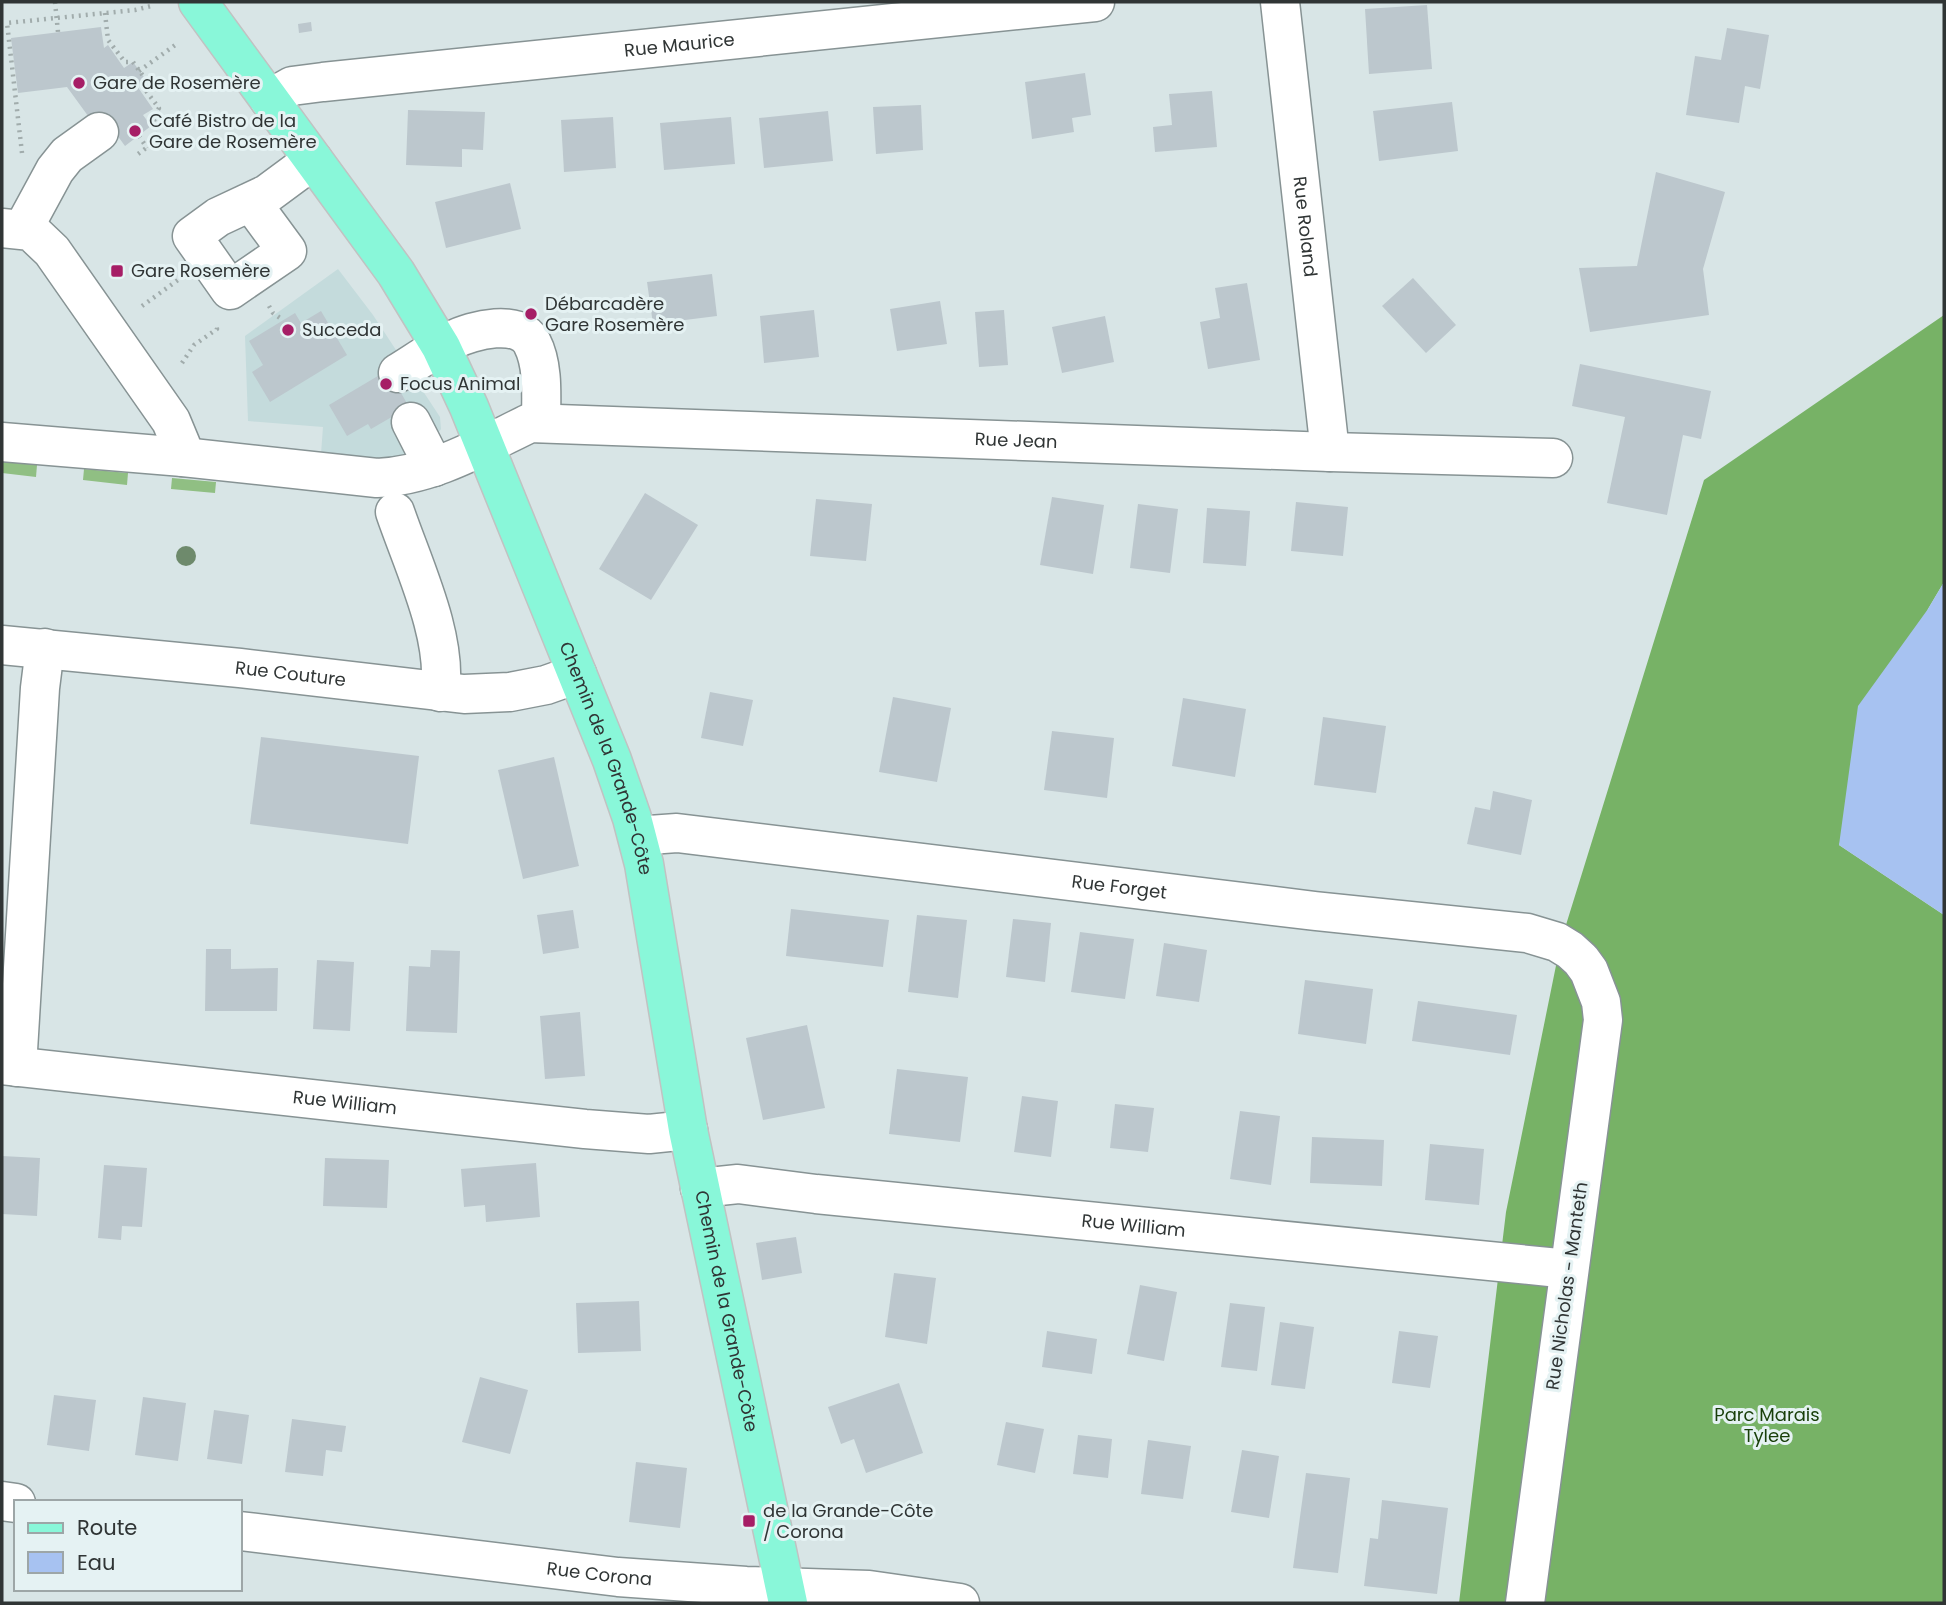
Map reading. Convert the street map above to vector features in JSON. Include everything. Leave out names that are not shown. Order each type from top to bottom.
[{"type":"main road","name":"Chemin de la Grande-Côte","points":[[198,2],[401,281],[441,347],[485,443],[612,760],[638,838],[688,1130],[786,1595]]},
{"type":"street","name":"Rue Maurice","points":[[269,99],[292,86],[323,82],[1095,2]]},
{"type":"street","name":"Rue Roland","points":[[1280,2],[1330,452]]},
{"type":"street","points":[[99,132],[67,155],[12,229],[37,235],[52,251],[158,402],[177,434],[183,457]]},
{"type":"street","points":[[251,202],[267,194],[313,160]]},
{"type":"street","points":[[398,373],[452,340],[477,331],[522,331],[532,343],[537,355],[541,423]]},
{"type":"street","points":[[411,422],[434,467]]},
{"type":"street","name":"Rue Jean","points":[[2,442],[183,457],[364,478],[398,477],[434,467],[530,423],[1553,458]]},
{"type":"street","points":[[395,512],[439,642],[442,676],[440,692]]},
{"type":"street","name":"Rue Couture","points":[[2,645],[440,692],[494,695],[546,685],[577,674]]},
{"type":"street","points":[[10,1066],[45,648]]},
{"type":"street","name":"Rue Forget","points":[[638,838],[677,833],[1315,911],[1500,929],[1527,933],[1557,942],[1570,950],[1589,971]]},
{"type":"street","name":"Rue Nicholas - Manteth","points":[[1525,1603],[1602,1031],[1601,1002],[1589,971]]},
{"type":"street","name":"Rue William","points":[[10,1066],[585,1129],[649,1134],[688,1130]]},
{"type":"street","name":"Rue William","points":[[700,1188],[738,1184],[1569,1269]]},
{"type":"street","name":"Rue Corona","points":[[242,1531],[786,1595],[869,1590],[960,1603]]},
{"type":"path","points":[[55,2],[58,32]]},
{"type":"path","points":[[23,158],[5,24],[151,6]]},
{"type":"path","points":[[105,13],[108,40],[125,62],[133,62],[146,80],[143,86],[159,108],[153,118],[159,132],[153,143],[138,154]]},
{"type":"path","points":[[139,71],[178,43]]},
{"type":"path","points":[[139,136],[147,148]]},
{"type":"path","points":[[142,306],[161,293]]},
{"type":"path","points":[[273,313],[283,320]]},
{"type":"path","points":[[182,363],[194,345],[217,329],[216,323]]},
{"type":"shaded area","points":[[338,269],[373,315],[440,417],[441,429],[434,439],[407,457],[369,459],[321,454],[323,427],[248,421],[245,336]]},
{"type":"green space","name":"Parc Marais Tylee","points":[[1944,315],[1944,582],[1928,609],[1839,845],[1944,915],[1944,1603],[1459,1603],[1506,1212],[1561,941],[1704,480]]},
{"type":"green space","points":[[2,461],[37,465],[36,477],[2,473]]},
{"type":"green space","points":[[84,469],[128,473],[127,485],[83,480]]},
{"type":"green space","points":[[172,478],[216,482],[215,493],[171,489]]},
{"type":"water","points":[[1944,582],[1944,915],[1839,845],[1858,706],[1928,609]]},
{"type":"building","points":[[1427,5],[1432,69],[1369,74],[1365,9]]},
{"type":"building","points":[[311,22],[312,31],[299,33],[298,24]]},
{"type":"building","name":"Gare de Rosemère","points":[[101,27],[104,48],[108,45],[124,68],[133,62],[146,80],[137,86],[153,109],[143,115],[151,126],[125,146],[117,135],[107,142],[67,87],[18,93],[11,38]]},
{"type":"building","points":[[1727,28],[1769,35],[1760,89],[1745,86],[1739,123],[1686,115],[1695,56],[1721,60]]},
{"type":"building","points":[[1085,73],[1091,115],[1072,118],[1074,132],[1032,139],[1025,82]]},
{"type":"building","points":[[1212,91],[1217,147],[1155,152],[1153,127],[1172,125],[1169,94]]},
{"type":"building","points":[[1452,102],[1458,151],[1379,161],[1373,111]]},
{"type":"building","points":[[921,105],[923,150],[876,154],[873,107]]},
{"type":"building","points":[[408,110],[485,112],[483,150],[462,149],[462,167],[406,165]]},
{"type":"building","points":[[828,111],[833,161],[764,168],[759,118]]},
{"type":"building","points":[[613,117],[616,168],[564,172],[561,120]]},
{"type":"building","points":[[731,117],[735,164],[664,170],[660,123]]},
{"type":"building","points":[[1656,172],[1725,192],[1703,269],[1709,315],[1590,332],[1579,268],[1637,266]]},
{"type":"building","points":[[510,183],[521,229],[446,248],[435,202]]},
{"type":"building","points":[[712,274],[717,316],[653,324],[647,282]]},
{"type":"building","points":[[1413,278],[1456,325],[1426,353],[1382,306]]},
{"type":"building","points":[[1247,283],[1260,360],[1208,369],[1200,322],[1220,318],[1215,288]]},
{"type":"building","points":[[940,301],[947,344],[897,351],[890,309]]},
{"type":"building","points":[[814,310],[819,357],[764,363],[760,316]]},
{"type":"building","points":[[1004,310],[1008,365],[979,367],[975,312]]},
{"type":"building","points":[[321,311],[347,355],[270,402],[252,372],[263,365],[249,341],[295,313],[301,323]]},
{"type":"building","points":[[1105,316],[1114,362],[1062,373],[1052,327]]},
{"type":"building","points":[[1580,364],[1711,391],[1701,439],[1683,435],[1667,515],[1607,503],[1625,417],[1572,406]]},
{"type":"building","points":[[388,370],[409,407],[371,429],[368,424],[347,436],[329,405]]},
{"type":"building","points":[[645,493],[698,525],[651,600],[599,569]]},
{"type":"building","points":[[1052,497],[1104,505],[1093,574],[1040,565]]},
{"type":"building","points":[[816,499],[872,504],[866,561],[810,556]]},
{"type":"building","points":[[1296,502],[1348,507],[1343,556],[1291,551]]},
{"type":"building","points":[[1138,504],[1178,509],[1170,573],[1130,568]]},
{"type":"building","points":[[1207,508],[1250,511],[1246,566],[1203,563]]},
{"type":"building","points":[[710,692],[753,700],[743,746],[701,738]]},
{"type":"building","points":[[893,697],[951,708],[937,782],[879,772]]},
{"type":"building","points":[[1183,698],[1246,709],[1235,777],[1172,766]]},
{"type":"building","points":[[1323,717],[1386,726],[1376,793],[1314,785]]},
{"type":"building","points":[[1052,731],[1114,738],[1107,798],[1044,790]]},
{"type":"building","points":[[261,737],[419,756],[408,844],[250,824]]},
{"type":"building","points":[[554,757],[579,866],[523,879],[498,770]]},
{"type":"building","points":[[1493,791],[1532,800],[1521,855],[1467,844],[1475,807],[1490,810]]},
{"type":"building","points":[[791,909],[889,920],[883,967],[786,956]]},
{"type":"building","points":[[573,910],[579,948],[543,954],[537,915]]},
{"type":"building","points":[[917,915],[967,920],[958,998],[908,992]]},
{"type":"building","points":[[1013,919],[1051,923],[1045,982],[1006,977]]},
{"type":"building","points":[[1080,932],[1134,939],[1125,999],[1071,992]]},
{"type":"building","points":[[1164,943],[1207,950],[1199,1002],[1156,996]]},
{"type":"building","points":[[206,949],[231,949],[231,969],[278,968],[277,1011],[205,1011]]},
{"type":"building","points":[[431,950],[460,951],[457,1033],[406,1031],[409,966],[430,967]]},
{"type":"building","points":[[317,960],[354,962],[350,1031],[313,1029]]},
{"type":"building","points":[[1305,980],[1373,989],[1366,1044],[1298,1034]]},
{"type":"building","points":[[1418,1001],[1517,1015],[1510,1055],[1412,1041]]},
{"type":"building","points":[[580,1012],[585,1076],[545,1079],[540,1016]]},
{"type":"building","points":[[807,1025],[825,1108],[763,1120],[746,1038]]},
{"type":"building","points":[[897,1069],[968,1077],[960,1142],[889,1134]]},
{"type":"building","points":[[1022,1096],[1058,1101],[1051,1157],[1014,1152]]},
{"type":"building","points":[[1115,1104],[1154,1108],[1148,1152],[1110,1148]]},
{"type":"building","points":[[1240,1111],[1280,1116],[1271,1185],[1230,1179]]},
{"type":"building","points":[[1312,1137],[1384,1140],[1382,1186],[1310,1183]]},
{"type":"building","points":[[1430,1144],[1484,1149],[1479,1205],[1425,1200]]},
{"type":"building","points":[[2,1156],[40,1158],[37,1216],[2,1214]]},
{"type":"building","points":[[325,1158],[389,1160],[387,1208],[323,1206]]},
{"type":"building","points":[[536,1163],[540,1217],[486,1222],[485,1205],[464,1207],[461,1169]]},
{"type":"building","points":[[104,1165],[147,1168],[142,1227],[122,1226],[121,1240],[98,1238]]},
{"type":"building","points":[[796,1237],[802,1273],[762,1280],[756,1243]]},
{"type":"building","points":[[894,1273],[936,1278],[927,1344],[885,1337]]},
{"type":"building","points":[[1140,1285],[1177,1292],[1164,1361],[1127,1354]]},
{"type":"building","points":[[639,1301],[641,1351],[578,1353],[576,1303]]},
{"type":"building","points":[[1230,1303],[1265,1307],[1257,1371],[1221,1367]]},
{"type":"building","points":[[1280,1322],[1314,1327],[1305,1389],[1271,1385]]},
{"type":"building","points":[[1047,1331],[1097,1339],[1092,1374],[1042,1367]]},
{"type":"building","points":[[1399,1331],[1438,1336],[1430,1388],[1392,1383]]},
{"type":"building","points":[[480,1377],[528,1390],[510,1454],[462,1442]]},
{"type":"building","points":[[899,1383],[923,1453],[866,1473],[854,1439],[841,1444],[828,1407]]},
{"type":"building","points":[[54,1395],[96,1400],[89,1451],[47,1445]]},
{"type":"building","points":[[143,1397],[186,1403],[178,1461],[135,1455]]},
{"type":"building","points":[[214,1410],[249,1415],[242,1464],[207,1459]]},
{"type":"building","points":[[292,1419],[346,1426],[342,1452],[326,1450],[323,1476],[285,1472]]},
{"type":"building","points":[[1006,1422],[1044,1429],[1035,1473],[997,1465]]},
{"type":"building","points":[[1078,1435],[1112,1439],[1108,1478],[1073,1474]]},
{"type":"building","points":[[1148,1440],[1191,1446],[1183,1499],[1141,1494]]},
{"type":"building","points":[[1242,1450],[1279,1456],[1269,1518],[1231,1512]]},
{"type":"building","points":[[636,1462],[687,1468],[680,1528],[629,1522]]},
{"type":"building","points":[[1306,1473],[1350,1478],[1338,1573],[1293,1568]]},
{"type":"building","points":[[1382,1500],[1448,1508],[1437,1594],[1364,1586],[1370,1538],[1378,1539]]},
{"type":"place","name":"Gare de Rosemère","points":[[79,83]]},
{"type":"place","name":"Café Bistro de la Gare de Rosemère","points":[[135,131]]},
{"type":"place","name":"Gare Rosemère","points":[[117,271]]},
{"type":"place","name":"Débarcadère Gare Rosemère","points":[[531,314]]},
{"type":"place","name":"Succeda","points":[[288,330]]},
{"type":"place","name":"Focus Animal","points":[[386,384]]},
{"type":"place","name":"de la Grande-Côte / Corona","points":[[749,1521]]}]
